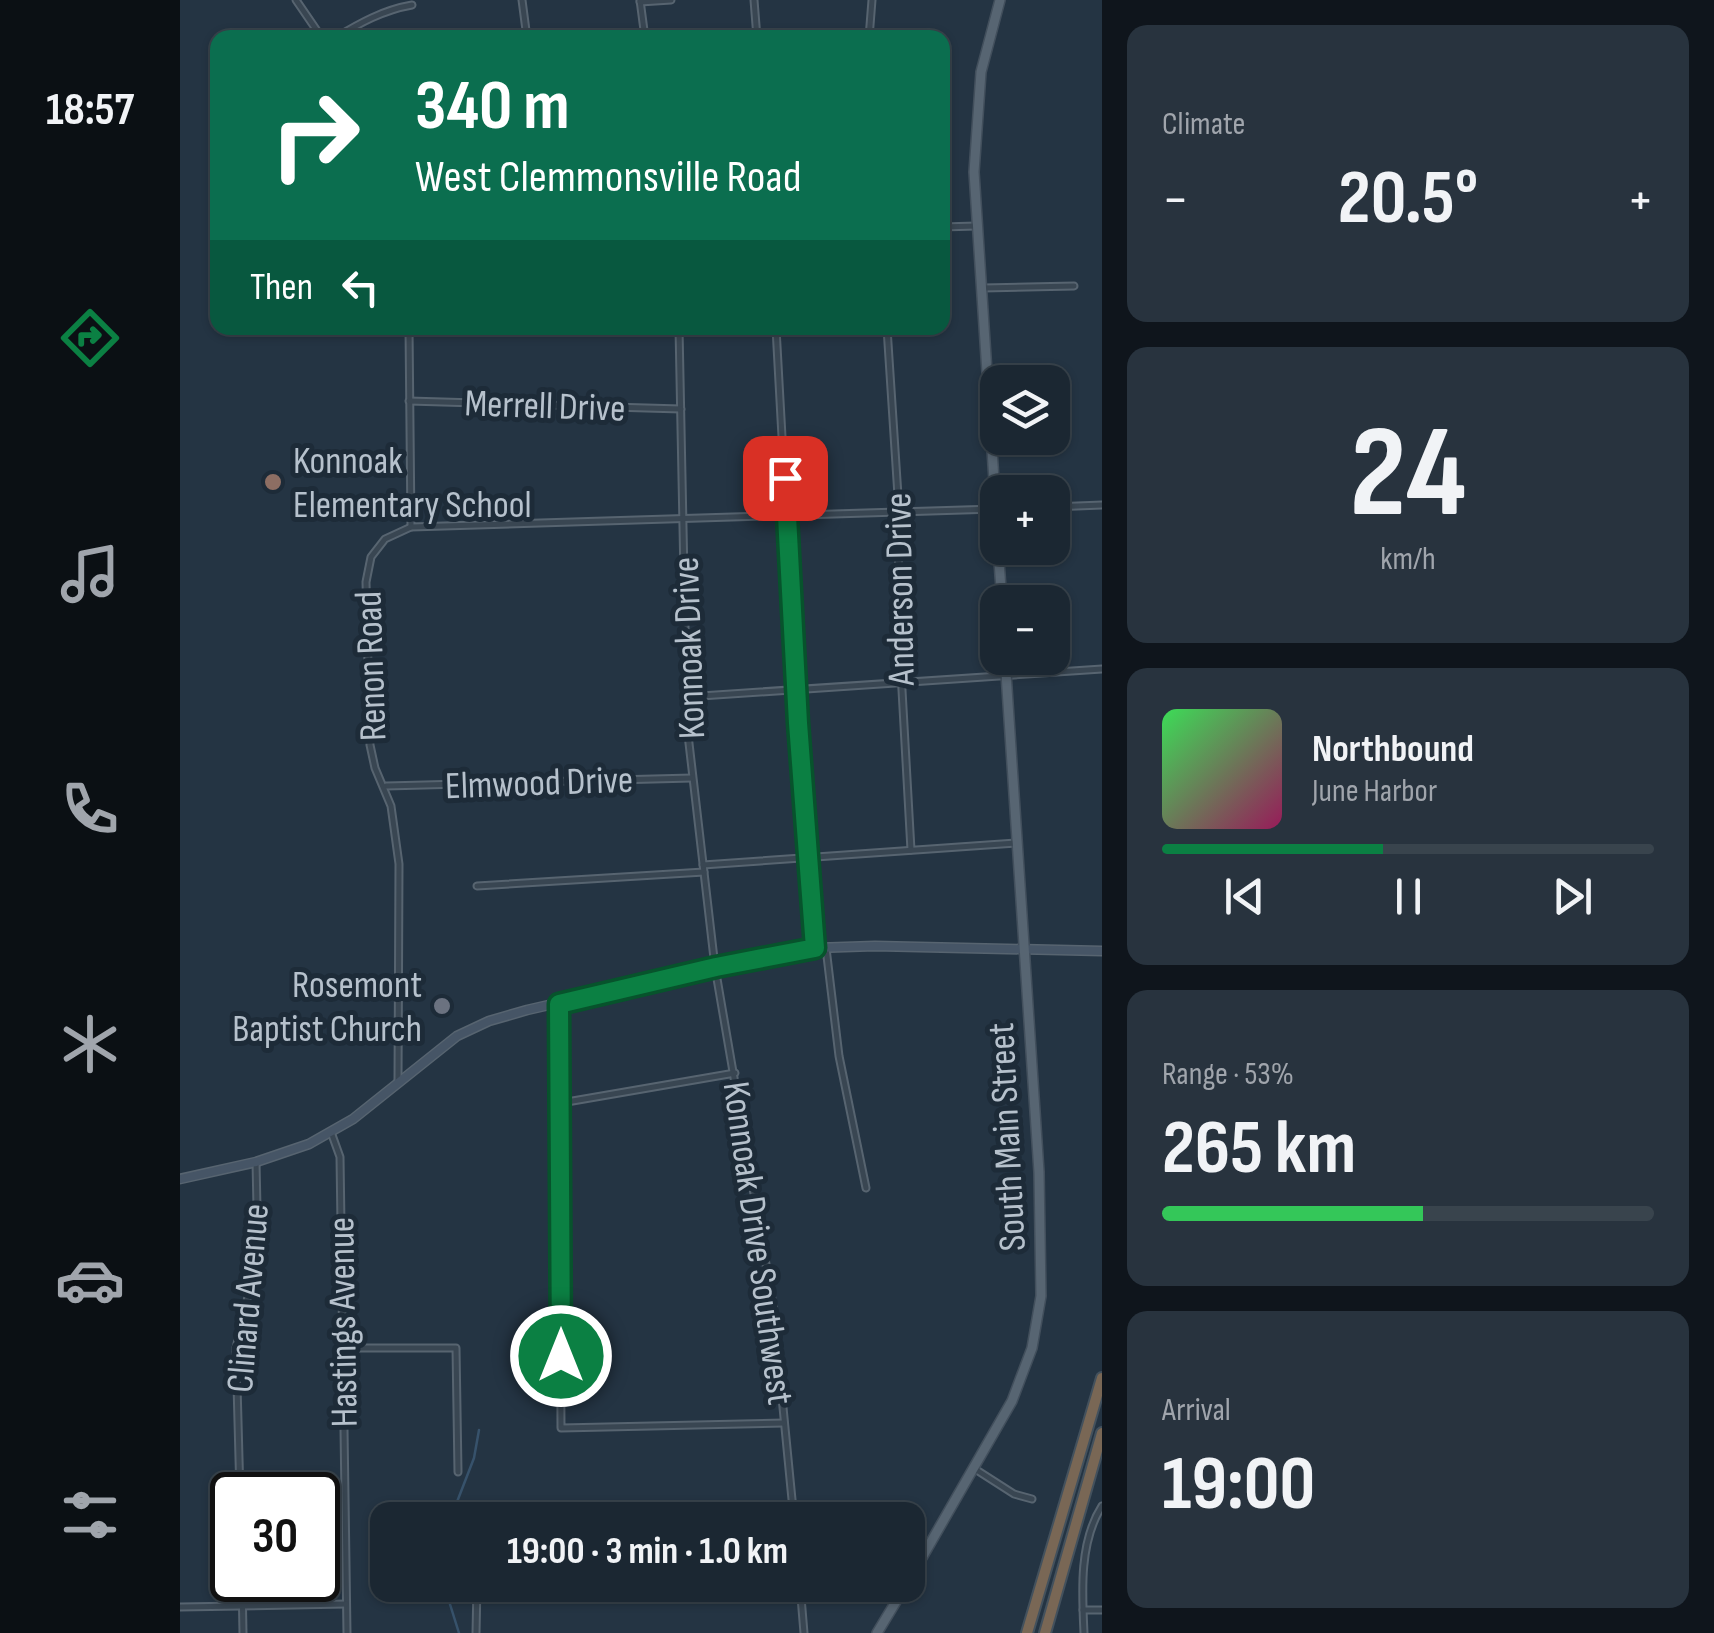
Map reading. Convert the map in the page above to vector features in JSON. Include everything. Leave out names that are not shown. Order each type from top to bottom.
[{"type":"highway","points":[[1027,1633],[1102,1378]]},
{"type":"highway","points":[[1045,1633],[1102,1433]]},
{"type":"main road","points":[[994,475],[974,172],[981,72],[1000,0]]},
{"type":"main road","name":"South Main Street","points":[[925,1554],[1005,1415],[1023,1374],[1042,1296],[1039,1172],[1007,676]]},
{"type":"main road","points":[[180,1179],[256,1162],[332,1132],[447,1042],[511,1014],[815,948],[1102,950]]},
{"type":"main road","name":"South Main Street","points":[[877,1633],[896,1602]]},
{"type":"street","points":[[296,0],[317,30]]},
{"type":"street","points":[[522,0],[527,30]]},
{"type":"street","points":[[644,30],[640,1],[671,0]]},
{"type":"street","points":[[754,0],[756,30]]},
{"type":"street","points":[[870,30],[872,0]]},
{"type":"street","points":[[349,30],[394,8],[412,6]]},
{"type":"street","points":[[950,227],[976,226]]},
{"type":"street","points":[[980,288],[1074,286]]},
{"type":"street","points":[[409,335],[411,527],[980,509]]},
{"type":"street","name":"Konnoak Drive","points":[[679,335],[686,697],[716,967]]},
{"type":"street","points":[[776,335],[815,948]]},
{"type":"street","name":"Anderson Drive","points":[[888,335],[899,511],[900,683],[911,850]]},
{"type":"street","name":"Merrell Drive","points":[[409,402],[681,410]]},
{"type":"street","points":[[1070,506],[1102,505]]},
{"type":"street","name":"Renon Road","points":[[398,1082],[400,864],[396,829],[370,745],[366,582],[371,557],[385,540],[411,527]]},
{"type":"street","points":[[686,697],[1102,669]]},
{"type":"street","name":"Elmwood Drive","points":[[385,786],[692,778]]},
{"type":"street","points":[[476,886],[807,856],[1016,843]]},
{"type":"street","points":[[826,948],[839,1056],[866,1188]]},
{"type":"street","name":"Konnoak Drive Southwest","points":[[716,967],[772,1306],[792,1502]]},
{"type":"street","points":[[559,1004],[561,1428],[785,1422]]},
{"type":"street","points":[[561,1103],[734,1073]]},
{"type":"street","name":"Hastings Avenue","points":[[332,1132],[340,1157],[347,1633]]},
{"type":"street","name":"Clinard Avenue","points":[[239,1472],[236,1348],[258,1254],[256,1162]]},
{"type":"street","points":[[341,1348],[456,1348],[458,1472]]},
{"type":"street","points":[[975,1469],[1001,1487],[1032,1499]]},
{"type":"street","points":[[1084,1633],[1086,1552],[1095,1516],[1102,1506]]},
{"type":"street","points":[[242,1602],[243,1633]]},
{"type":"street","points":[[476,1633],[477,1602]]},
{"type":"street","points":[[801,1602],[804,1633]]},
{"type":"street","points":[[180,1608],[346,1604]]},
{"type":"street","points":[[1083,1610],[1102,1610]]},
{"type":"waterway","points":[[457,1502],[474,1458],[479,1430]]},
{"type":"waterway","points":[[449,1602],[459,1633]]},
{"type":"place","name":"Konnoak Elementary School","points":[[273,482]]},
{"type":"place","name":"Rosemont Baptist Church","points":[[442,1006]]},
{"type":"route","points":[[561,1356],[559,1004],[815,948],[785,478]]}]
